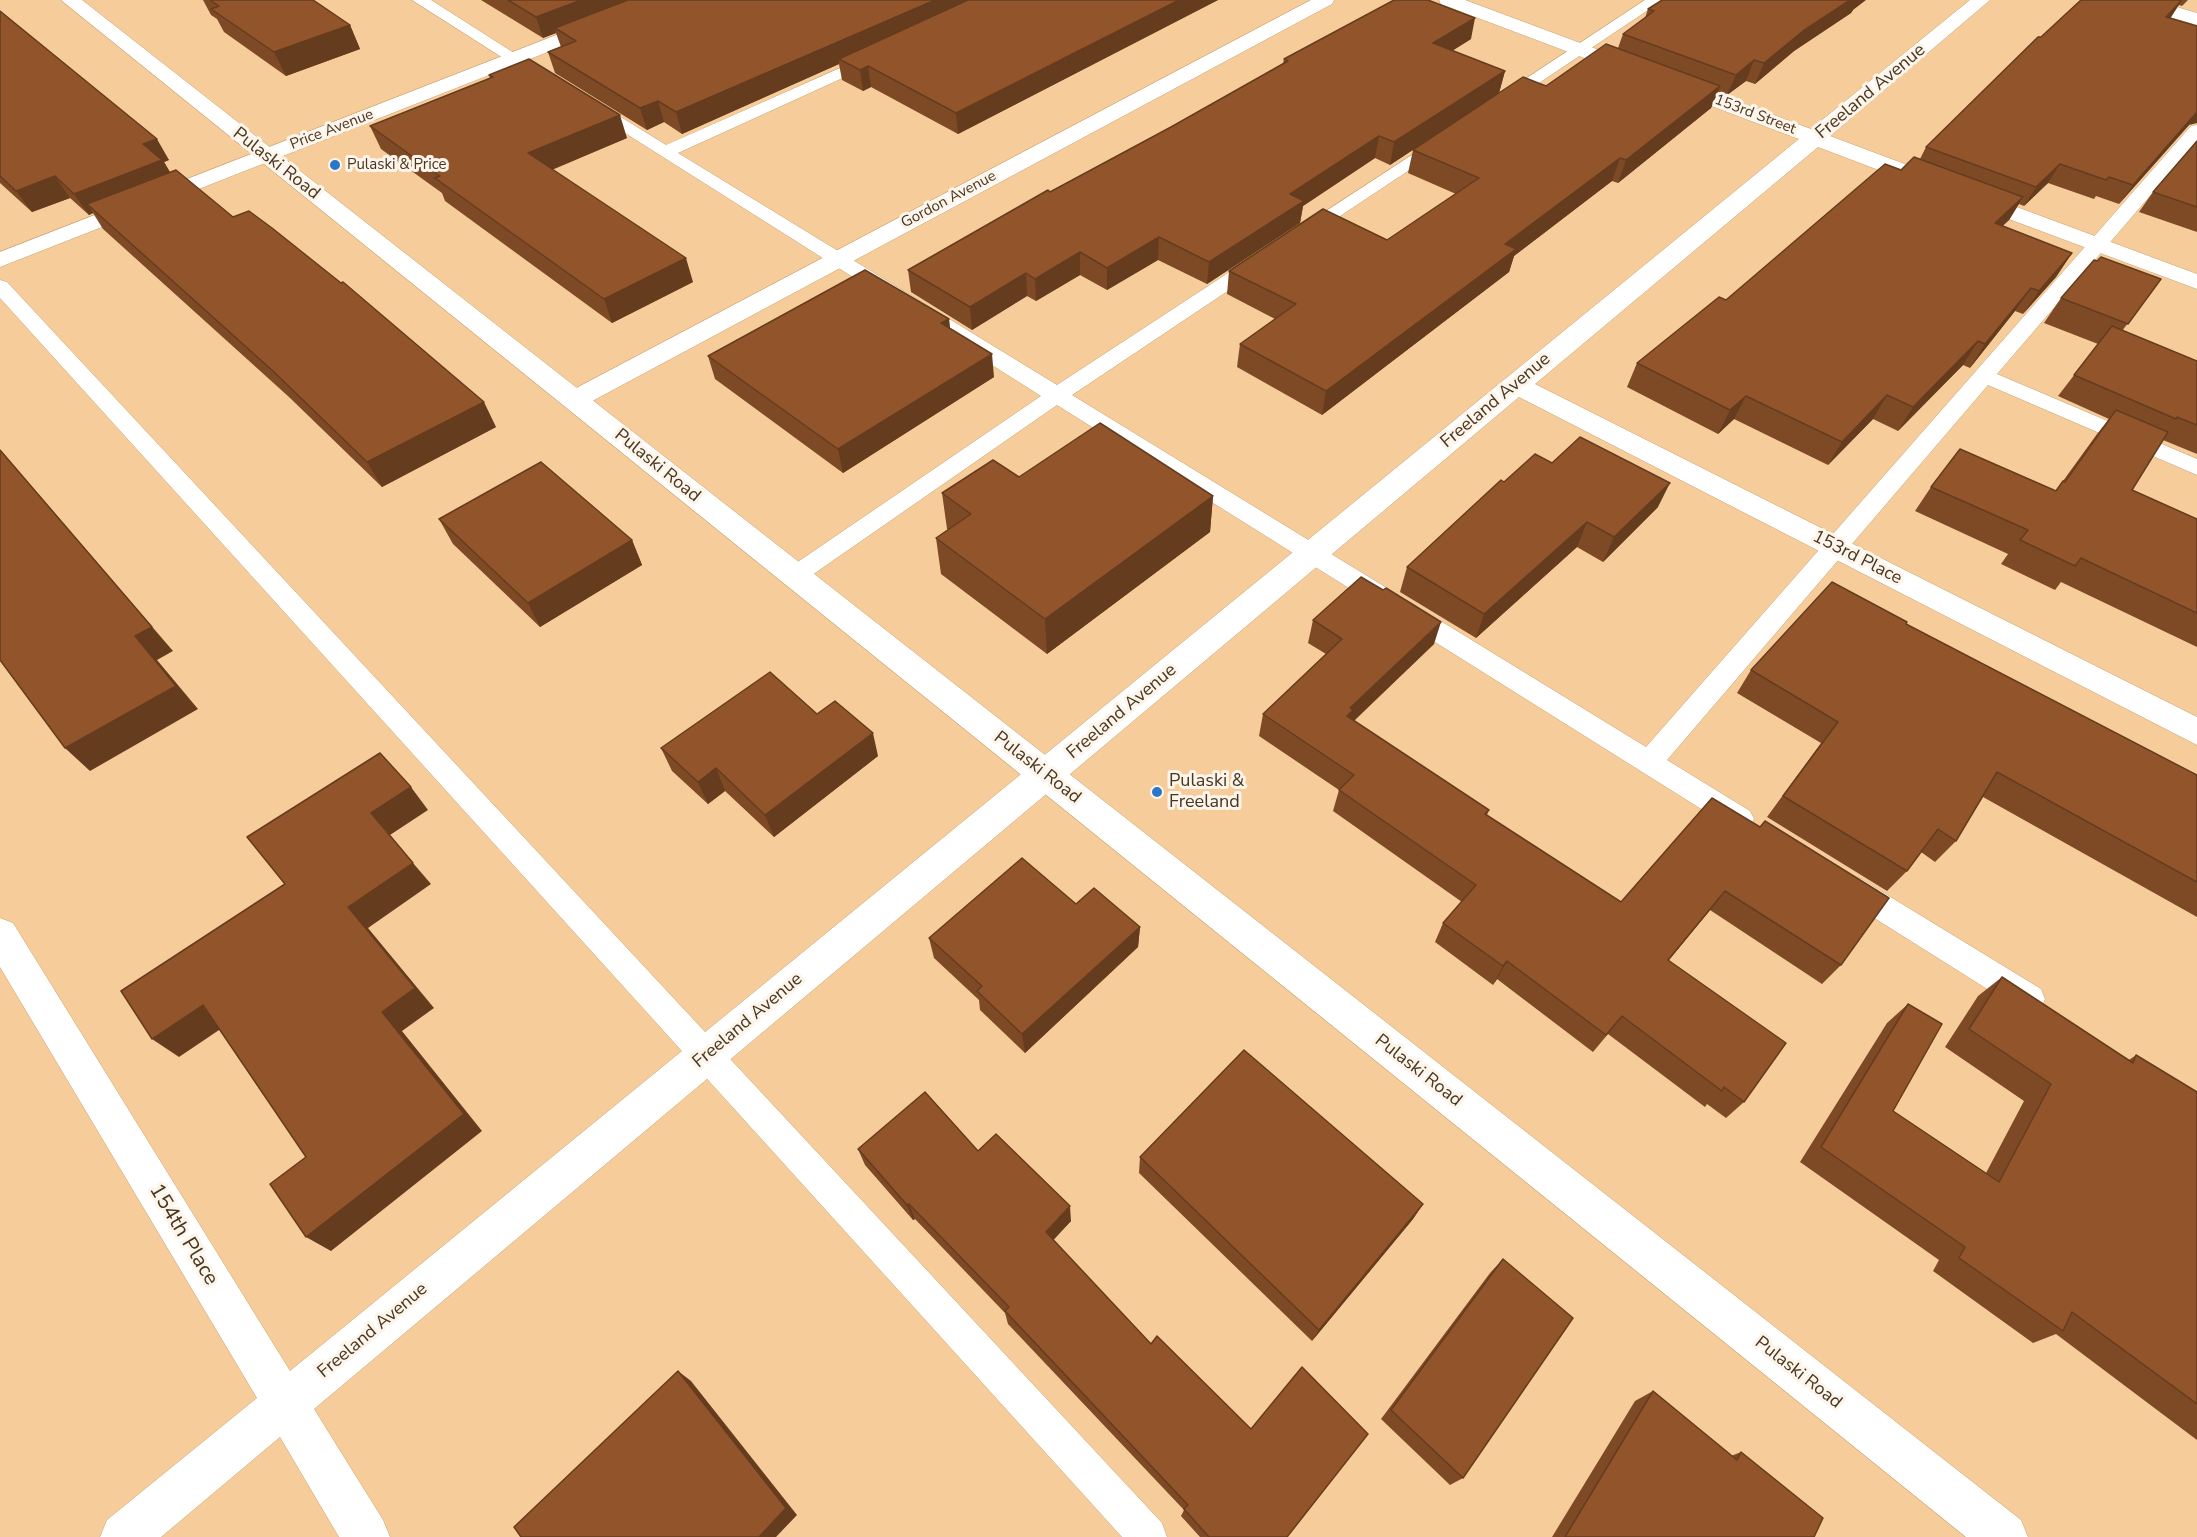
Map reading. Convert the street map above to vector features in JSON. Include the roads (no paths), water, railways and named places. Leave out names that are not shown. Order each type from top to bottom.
[{"type":"street","name":"Pulaski Road","points":[[70,0],[2004,1537]]},
{"type":"street","name":"Price Avenue","points":[[0,260],[663,0]]},
{"type":"street","name":"Gordon Avenue","points":[[574,400],[1325,0]]},
{"type":"street","name":"153rd Street","points":[[1448,0],[2197,282]]},
{"type":"street","name":"Freeland Avenue","points":[[124,1537],[1981,0]]},
{"type":"street","points":[[2133,0],[2197,19]]},
{"type":"street","name":"153rd Place","points":[[1517,385],[2197,732]]},
{"type":"street","name":"154th Place","points":[[0,934],[366,1537]]},
{"type":"lane","points":[[420,0],[555,83]]},
{"type":"lane","points":[[1480,114],[1655,0]]},
{"type":"lane","points":[[666,152],[893,49]]},
{"type":"lane","points":[[575,96],[1761,832]]},
{"type":"lane","points":[[794,576],[1057,395],[1461,128]]},
{"type":"lane","points":[[1649,762],[2097,244],[2196,133]]},
{"type":"lane","points":[[0,286],[1148,1537]]},
{"type":"lane","points":[[1984,376],[2197,468]]},
{"type":"lane","points":[[1832,876],[2045,1008]]},
{"type":"place","name":"Pulaski & Price","points":[[335,165]]},
{"type":"place","name":"Pulaski & Freeland","points":[[1157,792]]}]
